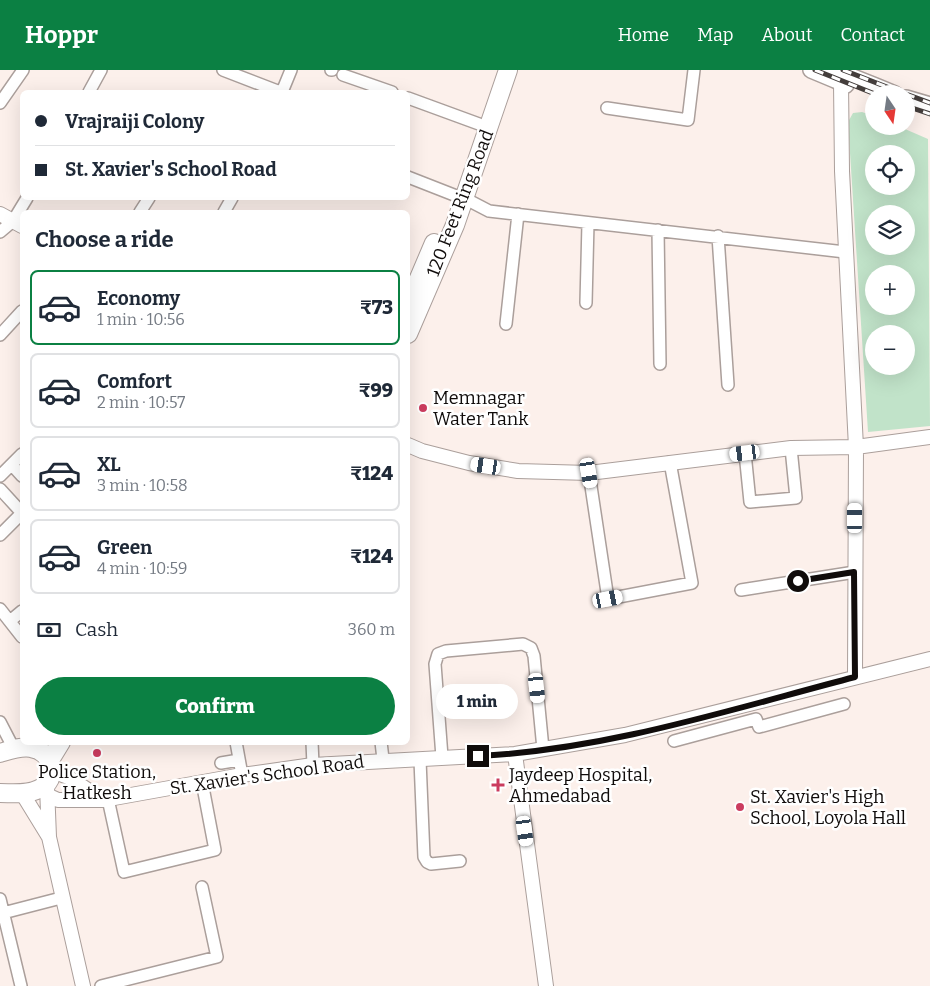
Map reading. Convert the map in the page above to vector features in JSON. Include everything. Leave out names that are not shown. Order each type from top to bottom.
[{"type":"main road","name":"120 Feet Ring Road","points":[[410,300],[459,196],[496,70]]},
{"type":"main road","name":"120 Feet Ring Road","points":[[410,329],[508,70]]},
{"type":"main road","points":[[811,70],[841,76],[868,85]]},
{"type":"main road","points":[[841,76],[865,91]]},
{"type":"main road","points":[[915,101],[930,105]]},
{"type":"main road","points":[[915,112],[930,116]]},
{"type":"main road","points":[[0,792],[22,793],[40,789],[55,768],[43,753],[19,748]]},
{"type":"street","points":[[0,103],[23,70]]},
{"type":"street","points":[[90,90],[101,70]]},
{"type":"street","points":[[223,70],[276,90]]},
{"type":"street","points":[[282,90],[291,70]]},
{"type":"street","points":[[606,108],[688,120],[694,70]]},
{"type":"street","points":[[335,72],[386,90]]},
{"type":"street","points":[[841,76],[840,123],[845,252],[856,447],[855,677]]},
{"type":"street","points":[[410,99],[479,124]]},
{"type":"street","points":[[410,178],[459,196],[489,211],[845,252]]},
{"type":"street","points":[[0,232],[12,220],[26,200]]},
{"type":"street","points":[[506,324],[518,214]]},
{"type":"street","points":[[586,303],[588,223]]},
{"type":"street","points":[[658,230],[660,364]]},
{"type":"street","points":[[718,236],[728,385]]},
{"type":"street","points":[[0,335],[20,313]]},
{"type":"street","points":[[410,445],[469,463],[518,471],[589,473],[791,448],[856,447],[930,437]]},
{"type":"street","points":[[745,453],[750,502],[796,498],[791,448]]},
{"type":"street","points":[[0,476],[20,456]]},
{"type":"street","points":[[589,473],[608,599],[692,583],[670,462]]},
{"type":"street","points":[[12,465],[20,474]]},
{"type":"street","points":[[0,489],[20,511]]},
{"type":"street","points":[[0,534],[20,515]]},
{"type":"street","points":[[740,590],[854,572]]},
{"type":"street","points":[[0,609],[20,634]]},
{"type":"street","points":[[10,621],[20,613]]},
{"type":"street","points":[[442,757],[435,664],[438,654],[446,651],[523,644],[531,648],[534,656],[543,749]]},
{"type":"street","name":"St. Xavier's School Road","points":[[55,768],[58,800],[106,800],[242,775],[313,765],[383,759],[420,760],[442,757],[515,754],[625,735],[930,659]]},
{"type":"street","points":[[674,741],[756,720],[759,726],[844,704]]},
{"type":"street","points":[[0,722],[19,748]]},
{"type":"street","points":[[236,745],[242,775]]},
{"type":"street","points":[[312,745],[313,765]]},
{"type":"street","points":[[381,745],[383,759]]},
{"type":"street","points":[[515,754],[546,986]]},
{"type":"street","points":[[220,764],[239,760]]},
{"type":"street","points":[[420,760],[424,857],[431,864],[460,861]]},
{"type":"street","points":[[83,986],[61,898],[49,837],[55,768],[106,800],[124,872],[215,850],[202,782]]},
{"type":"street","points":[[22,793],[49,837]]},
{"type":"street","points":[[101,986],[217,957],[202,887]]},
{"type":"street","points":[[3,912],[61,898]]},
{"type":"street","points":[[0,899],[21,986]]},
{"type":"green space","points":[[862,112],[865,113],[865,135],[915,135],[915,133],[928,139],[930,426],[868,432],[848,122],[853,113]]},
{"type":"railway","points":[[815,70],[865,90]]},
{"type":"railway","points":[[843,70],[882,85]]},
{"type":"railway","points":[[915,97],[930,103]]},
{"type":"railway","points":[[915,109],[930,114]]},
{"type":"place","name":"Memnagar Water Tank","points":[[423,408]]},
{"type":"place","name":"Police Station, Hatkesh","points":[[97,753]]},
{"type":"place","name":"Jaydeep Hospital, Ahmedabad","points":[[498,785]]},
{"type":"place","name":"St. Xavier's High School, Loyola Hall","points":[[740,807]]},
{"type":"route","points":[[478,756],[515,754],[625,735],[855,677],[854,572],[798,581]]}]
